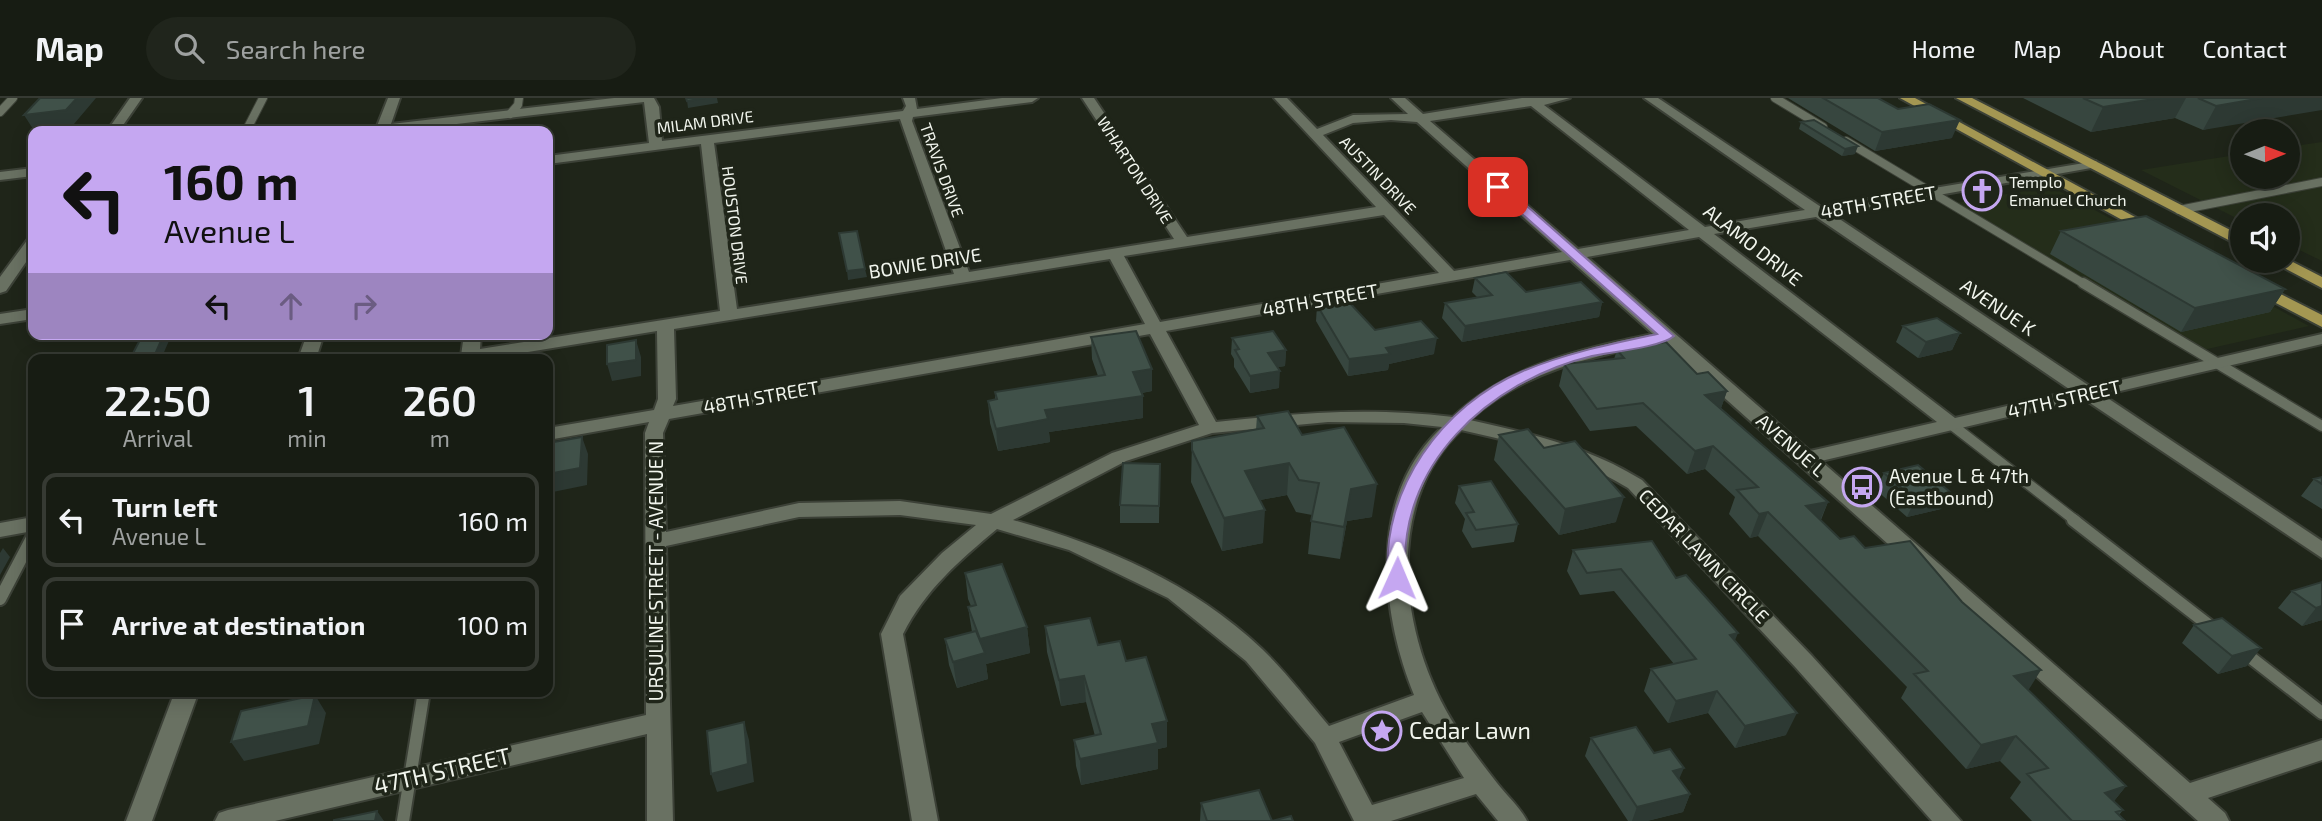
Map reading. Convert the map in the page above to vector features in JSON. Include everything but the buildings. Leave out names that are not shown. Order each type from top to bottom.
[{"type":"main road","points":[[1906,98],[2165,237]]},
{"type":"main road","points":[[1962,98],[2230,236]]},
{"type":"main road","points":[[2300,272],[2322,283]]},
{"type":"main road","points":[[2238,276],[2322,322]]},
{"type":"street","points":[[116,126],[136,98]]},
{"type":"street","points":[[384,126],[394,98]]},
{"type":"street","points":[[414,126],[647,98],[653,107],[656,146]]},
{"type":"street","name":"MILAM DRIVE","points":[[553,158],[707,140],[909,106],[1032,98]]},
{"type":"street","name":"WHARTON DRIVE","points":[[1088,98],[1183,242]]},
{"type":"street","name":"AUSTIN DRIVE","points":[[1280,98],[1317,132],[1451,277]]},
{"type":"street","name":"AVENUE L","points":[[1397,98],[1417,119],[1575,255],[2216,821]]},
{"type":"street","points":[[1317,132],[1340,136],[1410,125],[1417,119],[1531,100],[1564,98]]},
{"type":"street","name":"AVENUE K","points":[[1650,98],[2322,551]]},
{"type":"street","name":"ALAMO DRIVE","points":[[1531,100],[1952,425]]},
{"type":"street","name":"TRAVIS DRIVE","points":[[909,106],[905,121],[963,278]]},
{"type":"street","points":[[504,126],[510,114]]},
{"type":"street","name":"HOUSTON DRIVE","points":[[707,140],[729,314]]},
{"type":"street","name":"48TH STREET","points":[[553,433],[2091,164]]},
{"type":"street","points":[[0,176],[28,173]]},
{"type":"street","name":"BOWIE DRIVE","points":[[488,354],[1387,210]]},
{"type":"street","points":[[0,288],[28,249]]},
{"type":"street","points":[[1115,254],[1210,428]]},
{"type":"street","points":[[0,319],[28,315]]},
{"type":"street","name":"URSULINE STREET - AVENUE N","points":[[660,821],[654,433],[667,395],[665,324]]},
{"type":"street","points":[[1514,821],[1480,783],[1428,700],[1401,623],[1395,555],[1407,496],[1434,446],[1475,406],[1525,375],[1585,354],[1667,336]]},
{"type":"street","name":"47TH STREET","points":[[1806,458],[2322,339]]},
{"type":"street","name":"CEDAR LAWN CIRCLE","points":[[925,821],[892,634],[908,601],[949,558],[994,522],[1119,457],[1210,428],[1328,416],[1404,417],[1457,423],[1556,447],[1601,463],[1635,484],[1804,662],[1948,821]]},
{"type":"street","points":[[654,542],[799,510],[900,508],[994,522],[1076,545],[1176,593],[1255,654],[1324,737],[1367,819],[1480,783]]},
{"type":"street","points":[[0,530],[28,525]]},
{"type":"street","points":[[139,821],[185,697]]},
{"type":"street","points":[[1324,737],[1428,700]]},
{"type":"street","name":"47TH STREET","points":[[228,821],[657,722]]},
{"type":"street","points":[[2186,795],[2322,750]]},
{"type":"lane","points":[[0,113],[13,98]]},
{"type":"lane","points":[[249,126],[263,98]]},
{"type":"lane","points":[[510,114],[518,105],[519,98]]},
{"type":"lane","points":[[1774,98],[2322,426]]},
{"type":"lane","points":[[2179,209],[2322,182]]},
{"type":"lane","points":[[1952,425],[2224,637]]},
{"type":"lane","points":[[0,599],[28,546]]},
{"type":"lane","points":[[2235,645],[2322,713]]},
{"type":"lane","points":[[403,821],[423,697]]},
{"type":"shaded area","points":[[2322,142],[2322,261],[2300,250],[2300,203],[2230,203],[2230,215],[2141,170],[2230,156],[2230,189],[2300,189],[2300,145]]},
{"type":"shaded area","points":[[2050,186],[2238,287],[2134,310],[1956,203]]},
{"type":"shaded area","points":[[2245,291],[2309,326],[2203,350],[2142,314]]},
{"type":"place","name":"Templo Emanuel Church","points":[[1982,191]]},
{"type":"place","name":"Avenue L & 47th (Eastbound)","points":[[1862,487]]},
{"type":"place","name":"Cedar Lawn","points":[[1382,731]]},
{"type":"route","points":[[1397,578],[1395,555],[1407,496],[1434,446],[1475,406],[1525,375],[1585,354],[1667,336],[1498,187]]}]
